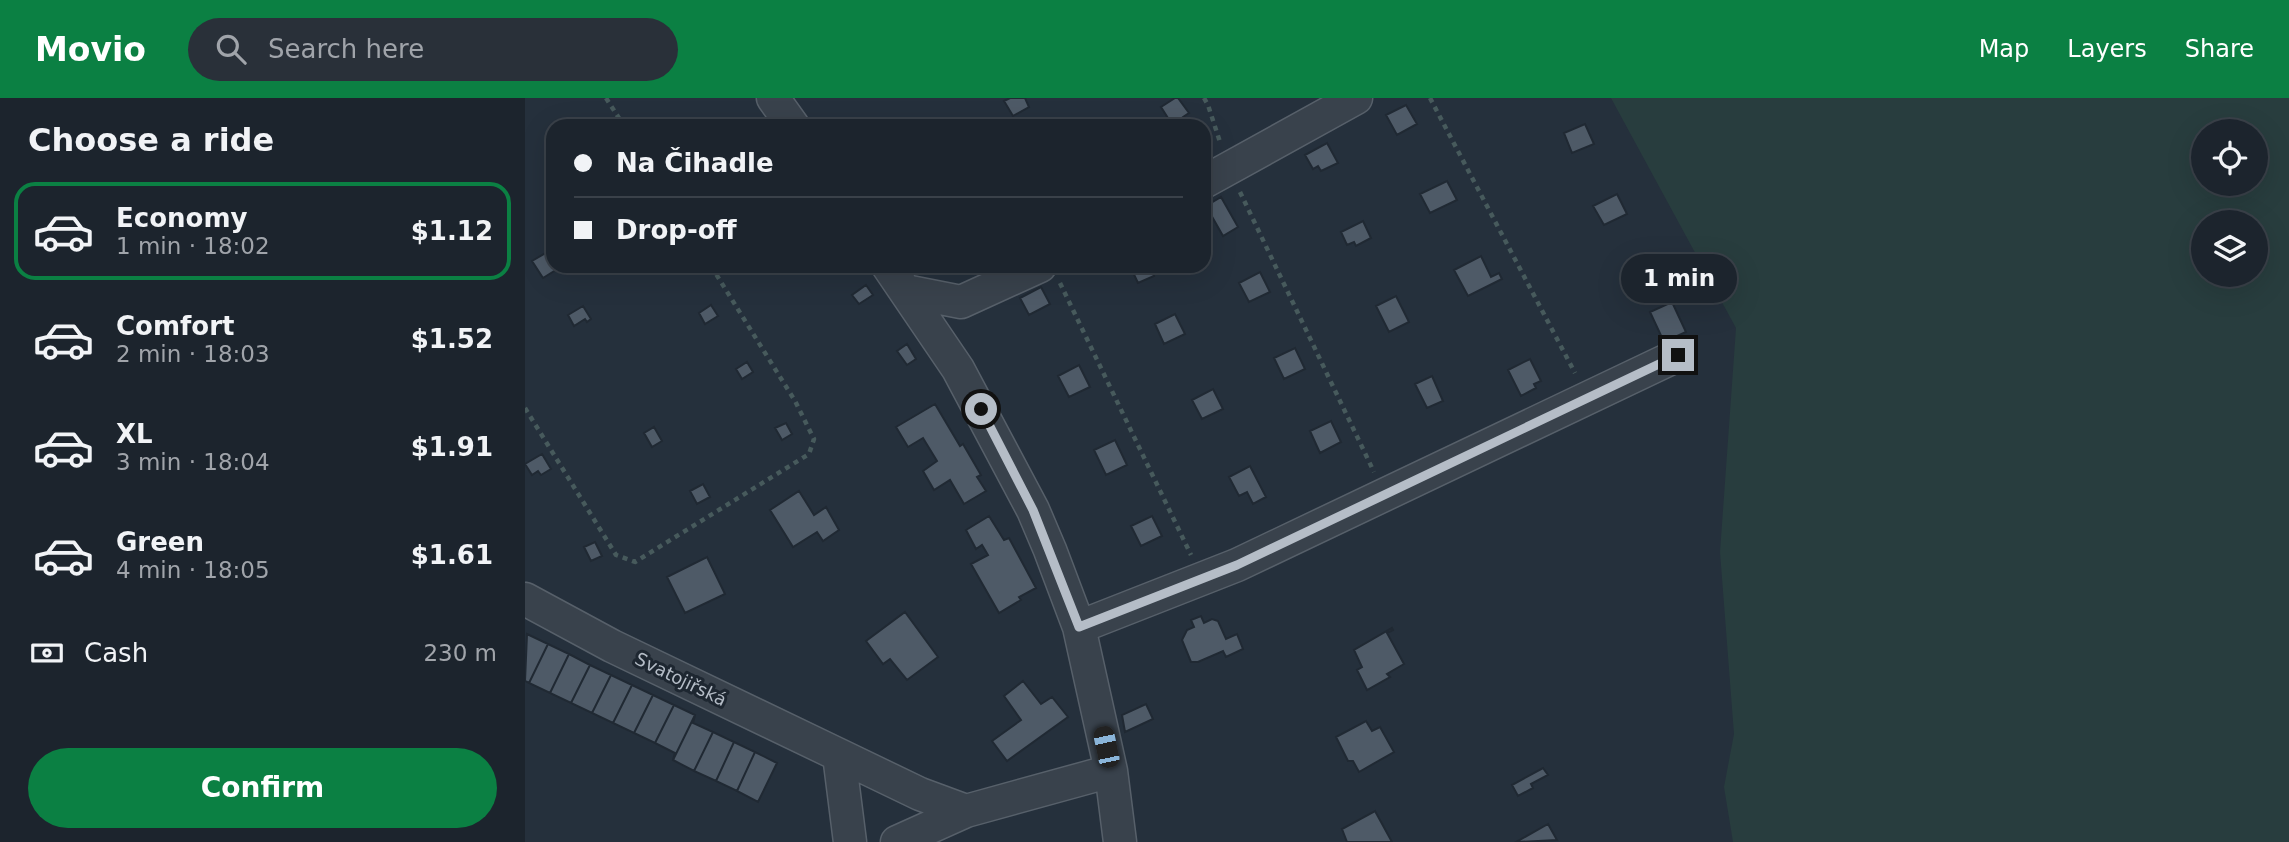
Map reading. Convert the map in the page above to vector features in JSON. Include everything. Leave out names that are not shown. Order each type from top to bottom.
[{"type":"street","points":[[773,98],[788,119]]},
{"type":"street","points":[[1216,175],[1356,98]]},
{"type":"street","points":[[897,279],[961,302],[1046,273]]},
{"type":"street","points":[[897,279],[958,369],[1033,510],[1079,627],[1111,771],[1120,842]]},
{"type":"street","points":[[1079,627],[1237,565],[1678,355]]},
{"type":"street","name":"Svatojiřská","points":[[525,599],[612,646],[920,794],[966,811]]},
{"type":"street","points":[[839,755],[850,842]]},
{"type":"street","points":[[897,842],[966,811],[1111,771]]},
{"type":"path","points":[[606,98],[620,119]]},
{"type":"path","points":[[1203,98],[1208,105],[1210,119]]},
{"type":"path","points":[[1430,98],[1588,398]]},
{"type":"path","points":[[1211,131],[1216,175],[1385,494]]},
{"type":"path","points":[[525,408],[616,555],[635,562],[809,454],[814,439],[795,401],[715,273]]},
{"type":"path","points":[[1050,273],[1202,578]]},
{"type":"green space","points":[[1611,98],[2289,98],[2289,842],[1733,842],[1724,787],[1734,734],[1720,552],[1736,328]]},
{"type":"building","points":[[1010,98],[1025,98],[1029,107],[1013,116],[1004,101]]},
{"type":"building","points":[[1178,98],[1189,113],[1184,119],[1169,119],[1161,107]]},
{"type":"building","points":[[1406,105],[1417,124],[1397,135],[1386,115]]},
{"type":"building","points":[[1585,124],[1594,144],[1572,153],[1564,133]]},
{"type":"building","points":[[1327,143],[1338,163],[1321,171],[1318,166],[1313,169],[1305,155]]},
{"type":"building","points":[[1447,181],[1457,200],[1430,213],[1420,194]]},
{"type":"building","points":[[1617,194],[1627,214],[1604,225],[1593,206]]},
{"type":"building","points":[[1221,197],[1238,227],[1223,236],[1211,215],[1211,203]]},
{"type":"building","points":[[1363,221],[1371,238],[1356,246],[1354,242],[1347,245],[1341,232]]},
{"type":"building","points":[[546,253],[546,273],[551,273],[543,278],[532,261]]},
{"type":"building","points":[[1481,256],[1491,277],[1499,273],[1502,279],[1468,296],[1454,270]]},
{"type":"building","points":[[1260,272],[1270,292],[1249,302],[1239,283]]},
{"type":"building","points":[[1133,273],[1153,273],[1154,276],[1138,283]]},
{"type":"building","points":[[866,285],[873,295],[859,304],[852,295]]},
{"type":"building","points":[[1041,287],[1050,304],[1029,315],[1020,298]]},
{"type":"building","points":[[1396,296],[1409,322],[1389,332],[1376,306]]},
{"type":"building","points":[[1672,302],[1686,332],[1664,342],[1650,312]]},
{"type":"building","points":[[711,305],[718,316],[705,324],[699,313]]},
{"type":"building","points":[[583,306],[591,319],[587,322],[585,319],[574,326],[568,315]]},
{"type":"building","points":[[1175,314],[1185,334],[1164,344],[1155,324]]},
{"type":"building","points":[[907,344],[916,359],[907,365],[897,351]]},
{"type":"building","points":[[1295,348],[1305,369],[1284,379],[1274,358]]},
{"type":"building","points":[[1530,359],[1541,381],[1534,384],[1536,388],[1521,396],[1508,370]]},
{"type":"building","points":[[747,362],[753,372],[742,379],[736,369]]},
{"type":"building","points":[[1079,365],[1090,387],[1069,397],[1058,376]]},
{"type":"building","points":[[1432,376],[1443,401],[1427,408],[1415,384]]},
{"type":"building","points":[[1213,389],[1223,409],[1202,419],[1192,400]]},
{"type":"building","points":[[935,404],[960,446],[963,444],[981,475],[977,477],[986,491],[964,504],[950,480],[934,490],[923,471],[937,461],[923,438],[908,447],[896,427]]},
{"type":"building","points":[[1331,421],[1341,442],[1320,453],[1310,431]]},
{"type":"building","points":[[786,423],[792,434],[782,440],[775,428]]},
{"type":"building","points":[[654,427],[662,441],[652,447],[644,433]]},
{"type":"building","points":[[1115,440],[1127,465],[1106,475],[1094,450]]},
{"type":"building","points":[[542,454],[551,469],[541,475],[538,471],[532,475],[525,464]]},
{"type":"building","points":[[1250,466],[1266,497],[1253,504],[1247,492],[1239,496],[1229,477]]},
{"type":"building","points":[[703,484],[710,497],[697,504],[690,491]]},
{"type":"building","points":[[799,491],[814,515],[826,507],[839,530],[823,541],[817,532],[793,547],[770,510]]},
{"type":"building","points":[[989,516],[1004,540],[1009,538],[1036,588],[999,613],[971,564],[988,555],[982,545],[976,549],[966,530]]},
{"type":"building","points":[[1152,516],[1162,536],[1141,546],[1131,526]]},
{"type":"building","points":[[595,542],[602,556],[591,561],[584,547]]},
{"type":"building","points":[[707,557],[725,594],[685,613],[667,577]]},
{"type":"building","points":[[905,612],[938,657],[907,680],[890,659],[883,664],[866,641]]},
{"type":"building","points":[[1201,616],[1204,623],[1212,619],[1218,621],[1226,639],[1237,634],[1243,649],[1226,657],[1223,651],[1198,662],[1191,662],[1182,640],[1187,630],[1194,627],[1191,620]]},
{"type":"building","points":[[1392,628],[1393,630],[1387,633],[1404,664],[1387,674],[1390,677],[1367,690],[1357,670],[1362,667],[1354,650]]},
{"type":"building","points":[[527,634],[548,644],[529,683],[525,681]]},
{"type":"building","points":[[548,644],[569,654],[550,693],[529,683]]},
{"type":"building","points":[[569,654],[590,665],[571,703],[550,693]]},
{"type":"building","points":[[590,665],[611,675],[592,713],[571,703]]},
{"type":"building","points":[[611,675],[632,685],[613,723],[592,713]]},
{"type":"building","points":[[1023,681],[1041,704],[1052,697],[1068,717],[1007,761],[992,741],[1021,720],[1004,696]]},
{"type":"building","points":[[632,685],[653,695],[634,733],[613,723]]},
{"type":"building","points":[[653,695],[674,705],[655,743],[634,733]]},
{"type":"building","points":[[1146,704],[1153,719],[1125,732],[1122,715]]},
{"type":"building","points":[[674,705],[695,715],[673,760],[675,753],[655,743]]},
{"type":"building","points":[[695,715],[693,723],[713,732],[694,771],[673,760]]},
{"type":"building","points":[[1366,721],[1372,731],[1380,727],[1394,752],[1359,772],[1353,761],[1348,761],[1336,737]]},
{"type":"building","points":[[713,732],[734,742],[716,781],[694,771]]},
{"type":"building","points":[[734,742],[755,752],[737,791],[716,781]]},
{"type":"building","points":[[755,752],[777,763],[758,802],[737,791]]},
{"type":"building","points":[[1543,768],[1548,775],[1531,784],[1533,788],[1518,796],[1512,785]]},
{"type":"building","points":[[1375,811],[1392,842],[1347,842],[1342,829]]},
{"type":"building","points":[[1548,824],[1557,840],[1516,842]]},
{"type":"route","points":[[981,409],[1033,510],[1079,627],[1237,565],[1678,355]]}]
